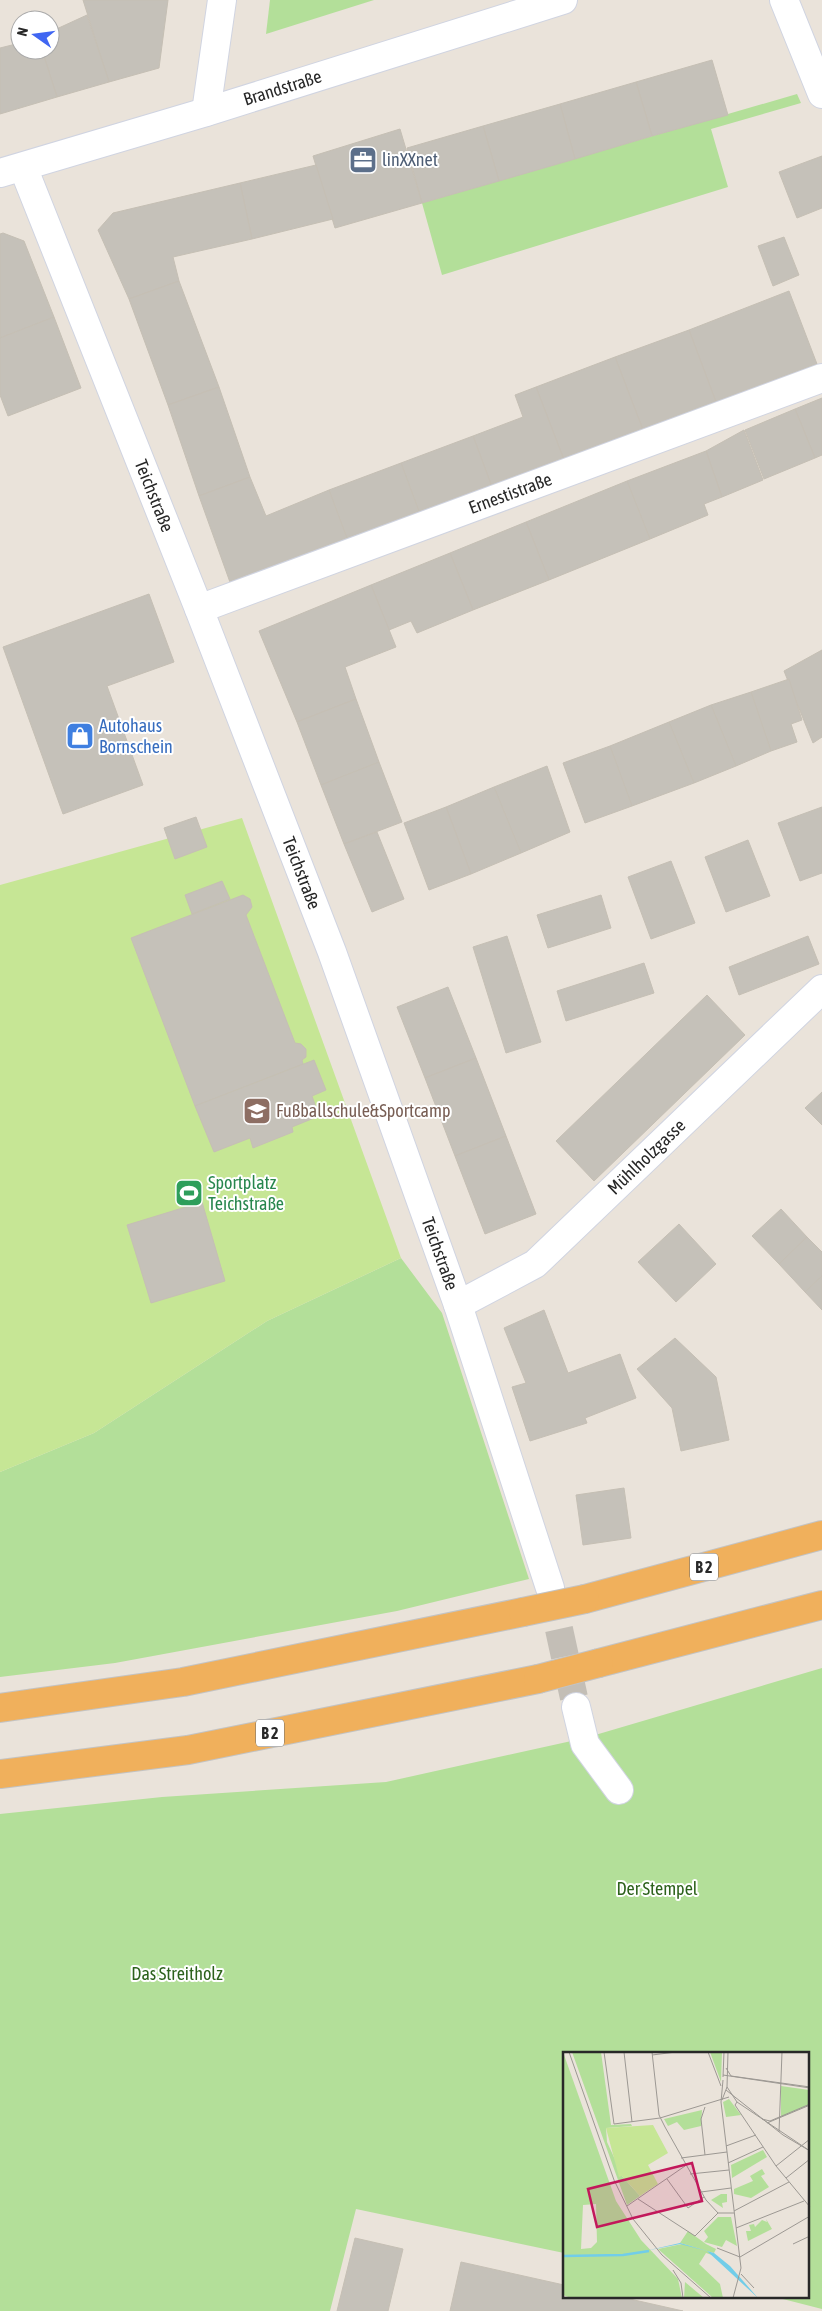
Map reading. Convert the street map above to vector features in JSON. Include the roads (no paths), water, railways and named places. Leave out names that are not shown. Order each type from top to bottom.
[{"type":"highway","name":"B 2","points":[[0,1708],[183,1682],[585,1599],[822,1535]]},
{"type":"highway","name":"B 2","points":[[0,1774],[188,1750],[538,1678],[822,1605]]},
{"type":"street","points":[[206,112],[222,0]]},
{"type":"street","name":"Brandstraße","points":[[11,170],[206,112],[563,0]]},
{"type":"street","points":[[784,0],[822,94]]},
{"type":"street","name":"Teichstraße","points":[[11,170],[199,609],[332,952],[458,1305],[550,1588]]},
{"type":"street","name":"Ernestistraße","points":[[199,609],[822,378]]},
{"type":"street","name":"Mühlholzgasse","points":[[458,1305],[536,1264],[822,989]]},
{"type":"street","points":[[576,1707],[585,1744],[619,1790]]},
{"type":"tunnel","points":[[550,1588],[576,1707]]},
{"type":"place","name":"linXXnet","points":[[363,160]]},
{"type":"place","name":"Autohaus Bornschein","points":[[80,736]]},
{"type":"place","name":"Fußballschule&Sportcamp","points":[[257,1111]]},
{"type":"place","name":"Sportplatz Teichstraße","points":[[189,1193]]},
{"type":"park label","name":"Der Stempel","points":[[657,1889]]},
{"type":"park label","name":"Das Streitholz","points":[[177,1974]]}]
